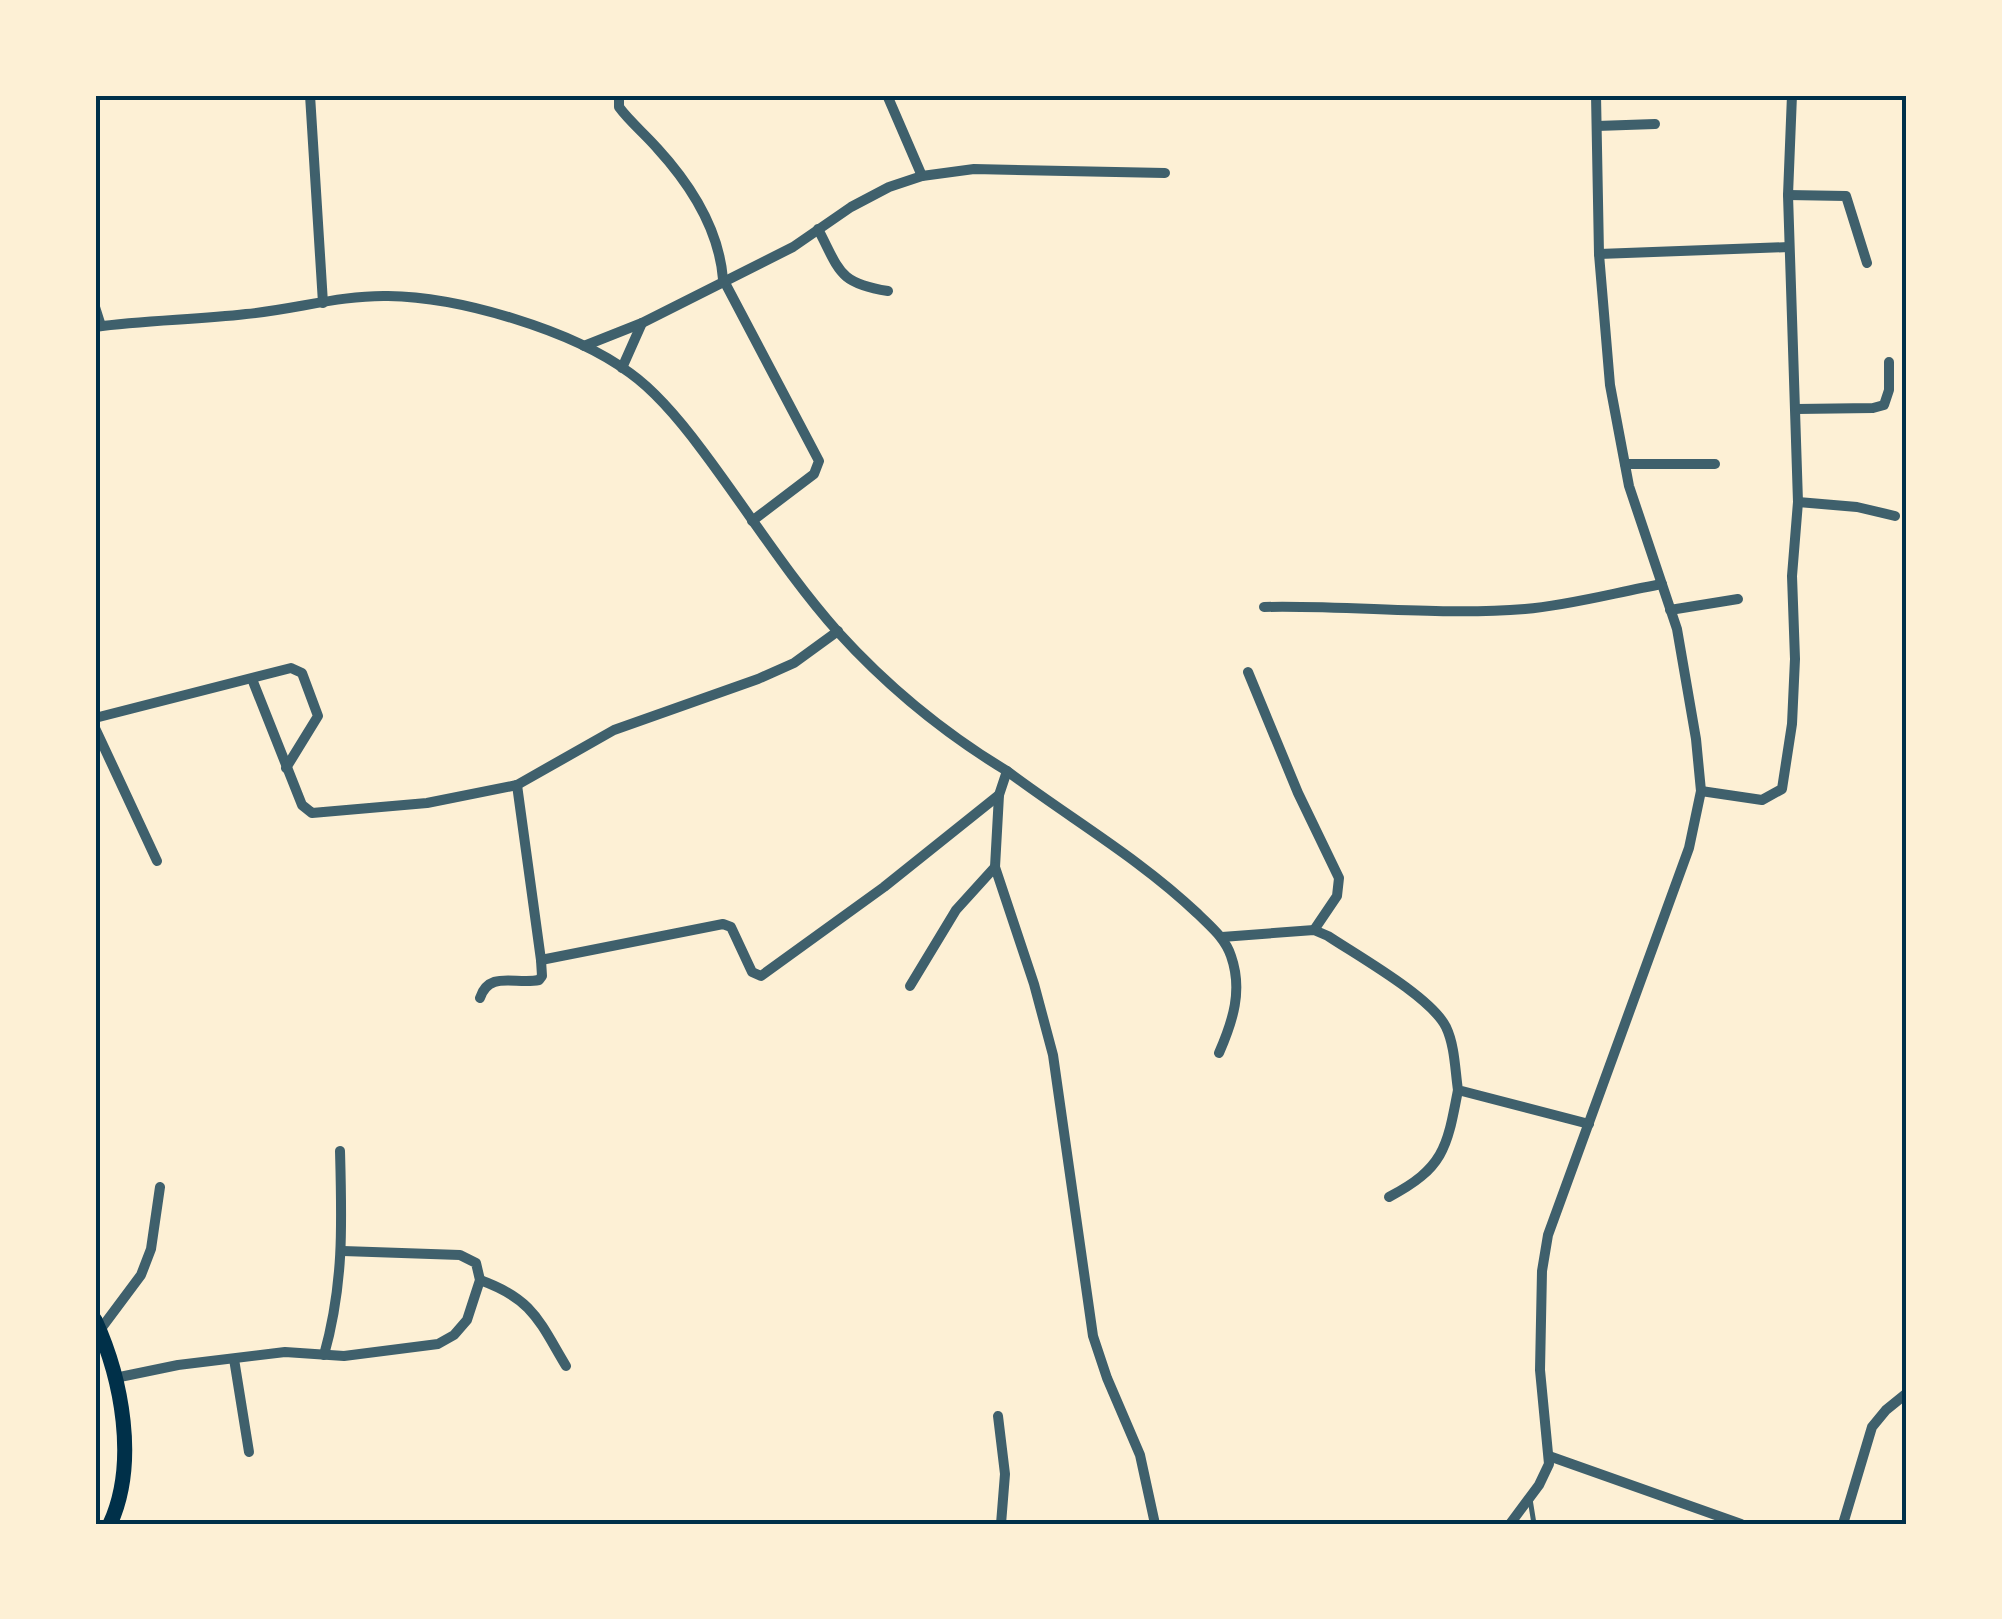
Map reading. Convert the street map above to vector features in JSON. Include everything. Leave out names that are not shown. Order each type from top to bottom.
[{"type":"main road","points":[[98,1325],[115,1378],[124,1455],[121,1495],[110,1524]]},
{"type":"street","points":[[310,95],[323,303]]},
{"type":"street","points":[[619,95],[620,107],[681,178],[707,221],[721,255],[723,279],[819,461],[814,474],[752,521]]},
{"type":"street","points":[[887,95],[922,176]]},
{"type":"street","points":[[1510,1524],[1545,1475],[1550,1456],[1540,1370],[1542,1271],[1548,1235],[1689,848],[1701,791],[1696,740],[1670,610],[1625,464],[1610,385],[1599,254],[1596,95]]},
{"type":"street","points":[[1701,791],[1762,800],[1782,788],[1792,724],[1792,576],[1798,502],[1788,195],[1792,95]]},
{"type":"street","points":[[1596,126],[1655,124]]},
{"type":"street","points":[[584,346],[642,323],[793,247],[876,194],[922,176],[974,170],[1164,173]]},
{"type":"street","points":[[1788,195],[1846,196],[1867,263]]},
{"type":"street","points":[[818,230],[845,278],[863,287],[888,291]]},
{"type":"street","points":[[1599,254],[1789,247]]},
{"type":"street","points":[[95,307],[98,326],[240,315],[387,296],[420,298],[528,324],[584,346],[622,368],[653,393],[682,425],[838,632],[912,704],[974,752],[1133,857],[1222,938],[1235,970],[1237,991],[1231,1024],[1218,1052]]},
{"type":"street","points":[[622,368],[642,323]]},
{"type":"street","points":[[1797,409],[1884,405],[1889,390],[1889,362]]},
{"type":"street","points":[[1625,464],[1715,464]]},
{"type":"street","points":[[1798,502],[1895,516]]},
{"type":"street","points":[[1264,607],[1530,609],[1662,584]]},
{"type":"street","points":[[1670,610],[1738,599]]},
{"type":"street","points":[[252,678],[302,805],[312,813],[427,803],[517,785],[614,730],[794,664],[838,632]]},
{"type":"street","points":[[95,718],[297,669],[318,711],[316,721],[286,768]]},
{"type":"street","points":[[1248,672],[1298,793],[1340,878],[1337,896],[1314,930]]},
{"type":"street","points":[[95,728],[157,861]]},
{"type":"street","points":[[1006,771],[1000,795],[995,867],[1053,1056],[1093,1336],[1140,1455],[1154,1524]]},
{"type":"street","points":[[480,998],[484,986],[491,982],[539,980],[542,976],[517,785]]},
{"type":"street","points":[[541,960],[722,924],[731,927],[752,972],[764,976],[1000,795]]},
{"type":"street","points":[[910,986],[956,910],[995,867]]},
{"type":"street","points":[[1222,938],[1314,930],[1410,992],[1441,1018],[1448,1030],[1458,1090],[1448,1134],[1432,1169],[1389,1197]]},
{"type":"street","points":[[1458,1090],[1589,1124]]},
{"type":"street","points":[[324,1354],[338,1301],[343,1251],[340,1151]]},
{"type":"street","points":[[98,1325],[142,1275],[151,1249],[160,1187]]},
{"type":"street","points":[[115,1378],[285,1352],[384,1352],[431,1346],[446,1341],[467,1320],[480,1280],[476,1263],[466,1255],[343,1251]]},
{"type":"street","points":[[480,1280],[523,1301],[566,1366]]},
{"type":"street","points":[[234,1359],[249,1452]]},
{"type":"street","points":[[1842,1524],[1872,1427],[1907,1393]]},
{"type":"street","points":[[998,1416],[1006,1474],[1001,1524]]},
{"type":"street","points":[[1550,1456],[1741,1524]]},
{"type":"lane","points":[[1529,1496],[1534,1524]]}]
